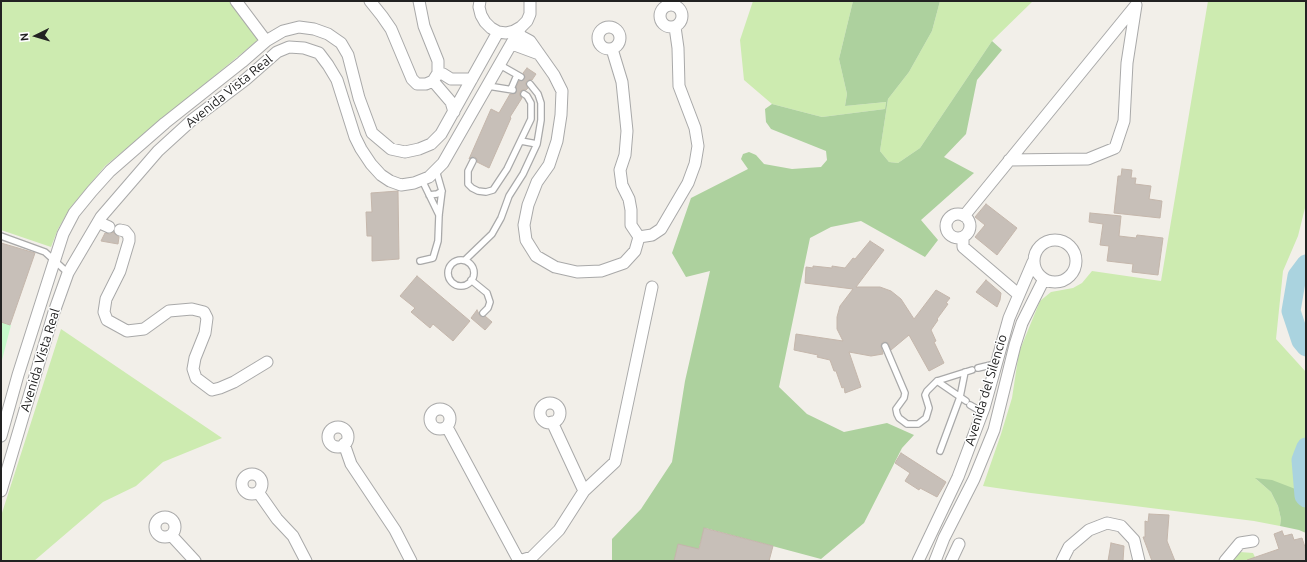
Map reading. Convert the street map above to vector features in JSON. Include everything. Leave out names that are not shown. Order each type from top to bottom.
[{"type":"street","points":[[236,1],[266,41]]},
{"type":"street","points":[[370,1],[391,29],[412,79],[418,84],[426,84],[435,77],[444,74],[451,79],[472,80]]},
{"type":"street","points":[[419,1],[424,26],[438,61],[435,77],[451,102],[454,112]]},
{"type":"street","points":[[480,1],[479,7],[484,22],[498,32],[510,32],[530,41],[554,75],[562,91],[561,115],[557,141],[549,165],[537,182],[528,205],[524,225],[526,240],[536,256],[555,267],[577,272],[601,271],[624,263],[635,251],[639,237],[631,225],[629,199],[622,185],[620,170],[626,155],[627,131],[622,82],[612,49]]},
{"type":"street","name":"Avenida Vista Real","points":[[1,491],[54,312],[68,273],[98,222],[158,151],[192,120],[245,80],[277,52],[289,47],[304,48],[319,54],[337,80],[360,149],[371,164],[381,175],[390,181],[401,185],[422,180],[429,177],[446,157],[530,14],[530,1]]},
{"type":"street","points":[[1009,160],[1088,159],[1115,148],[1124,121],[1127,63],[1136,3]]},
{"type":"street","points":[[964,216],[1136,3]]},
{"type":"street","name":"Avenida Vista Real","points":[[1,436],[18,375],[54,261],[63,234],[74,213],[110,171],[147,138],[266,41],[283,32],[299,27],[314,29],[328,34],[341,43],[348,55],[359,98],[372,133],[391,149],[405,152],[419,149],[431,144],[441,134],[498,32]]},
{"type":"street","points":[[639,237],[652,234],[662,229],[688,183],[696,164],[698,146],[695,128],[679,86],[678,48],[675,27]]},
{"type":"street","points":[[346,108],[359,98]]},
{"type":"street","points":[[183,109],[192,120]]},
{"type":"street","points":[[147,138],[158,151]]},
{"type":"street","points":[[956,214],[964,216],[970,225],[968,233],[963,237],[958,238],[950,236],[946,229],[947,221],[952,215],[956,214]]},
{"type":"street","points":[[98,222],[109,227]]},
{"type":"street","points":[[123,231],[129,236],[129,241],[120,271],[106,299],[104,312],[107,320],[127,332],[144,329],[169,311],[192,309],[204,312],[208,318],[205,333],[192,369],[196,378],[212,390],[234,382],[267,362]]},
{"type":"street","points":[[963,237],[963,247],[1018,294]]},
{"type":"street","name":"Avenida del Silencio","points":[[918,561],[958,477],[982,412],[1009,318],[1035,254],[1039,246],[1046,241],[1054,239],[1062,240],[1069,245],[1074,252],[1076,259],[1075,264],[1070,275],[1064,280],[1056,282],[1044,279],[1022,323],[1015,345],[994,430],[974,479],[944,538],[935,561]]},
{"type":"street","points":[[1033,262],[1036,270],[1044,279]]},
{"type":"street","points":[[447,427],[519,561],[532,557],[559,530],[584,491],[615,462],[652,287]]},
{"type":"street","points":[[552,422],[584,491]]},
{"type":"street","points":[[344,444],[351,464],[396,530],[411,561]]},
{"type":"street","points":[[258,492],[277,519],[293,536],[306,561]]},
{"type":"street","points":[[1062,561],[1069,547],[1089,530],[1107,523],[1121,526],[1134,540],[1139,561]]},
{"type":"street","points":[[171,535],[195,561]]},
{"type":"street","points":[[1225,561],[1240,543],[1253,541]]},
{"type":"street","points":[[951,561],[959,544]]},
{"type":"lane","points":[[488,86],[512,90],[519,76],[500,65]]},
{"type":"lane","points":[[465,260],[492,234],[501,218],[509,196],[523,174],[537,144],[542,120],[541,103],[538,94],[530,84]]},
{"type":"lane","points":[[473,161],[468,171],[468,184],[478,191],[486,192],[493,190],[507,169],[531,119],[531,103],[524,94]]},
{"type":"lane","points":[[531,119],[542,120]]},
{"type":"lane","points":[[521,141],[537,144]]},
{"type":"lane","points":[[420,261],[433,258],[438,241],[442,191],[436,170]]},
{"type":"lane","points":[[422,180],[439,215]]},
{"type":"lane","points":[[429,195],[437,194],[442,191]]},
{"type":"lane","points":[[1,236],[45,252],[68,273]]},
{"type":"lane","points":[[456,260],[465,260],[473,266],[474,274],[470,282],[461,286],[452,283],[447,275],[448,266],[456,260]]},
{"type":"lane","points":[[471,280],[487,293],[490,302],[488,308],[483,314]]},
{"type":"lane","points":[[885,346],[905,393],[904,398],[896,409],[899,418],[907,424],[918,424],[926,418],[929,408],[925,395],[927,391],[937,382],[965,372],[995,364]]},
{"type":"lane","points":[[940,451],[960,397],[965,372]]},
{"type":"lane","points":[[937,382],[982,412]]},
{"type":"green space","points":[[1,1],[230,1],[258,40],[105,166],[70,208],[58,229],[51,247],[1,230]]},
{"type":"green space","points":[[753,1],[853,1],[839,59],[847,94],[845,106],[886,102],[885,109],[822,117],[772,104],[744,80],[740,40]]},
{"type":"green space","points":[[853,1],[940,1],[932,31],[909,72],[888,99],[880,151],[889,162],[898,163],[920,148],[992,41],[1002,50],[977,80],[966,134],[944,157],[974,173],[921,220],[938,240],[925,257],[861,221],[831,227],[810,238],[779,387],[807,414],[844,432],[887,423],[914,435],[902,448],[864,523],[821,559],[705,528],[695,561],[612,561],[612,539],[641,509],[672,462],[685,381],[710,271],[686,277],[672,253],[691,198],[748,169],[741,159],[743,154],[749,152],[756,155],[764,164],[792,169],[821,167],[827,160],[826,151],[771,129],[766,122],[765,109],[772,104],[822,117],[885,109],[886,102],[845,106],[847,94],[839,59]]},
{"type":"green space","points":[[940,1],[1033,1],[992,41],[920,148],[898,163],[889,162],[880,151],[888,99],[909,72],[932,31]]},
{"type":"green space","points":[[1208,1],[1306,1],[1306,204],[1298,236],[1283,271],[1276,339],[1306,372],[1306,508],[1304,507],[1301,492],[1256,479],[1271,492],[1278,506],[1281,519],[1280,526],[1254,521],[983,486],[1012,398],[1019,352],[1040,301],[1051,292],[1073,288],[1082,283],[1092,271],[1161,281]]},
{"type":"green space","points":[[1,322],[11,325],[1,364]]},
{"type":"green space","points":[[61,329],[222,438],[163,462],[136,486],[103,502],[34,561],[1,561],[1,516]]},
{"type":"green space","points":[[1255,478],[1272,480],[1301,492],[1304,506],[1306,508],[1306,533],[1280,526],[1281,519],[1278,506],[1271,492]]},
{"type":"green space","points":[[1240,552],[1253,553],[1257,561],[1232,561]]},
{"type":"building","points":[[527,68],[536,74],[532,80],[526,82],[528,88],[520,92],[520,96],[522,98],[510,117],[511,118],[489,168],[477,162],[475,157],[469,159],[491,109],[499,113],[510,94],[514,94],[516,92],[516,87],[519,81],[524,79],[525,77],[523,73]]},
{"type":"building","points":[[1122,169],[1132,170],[1131,178],[1136,178],[1135,184],[1151,186],[1149,199],[1162,201],[1160,218],[1114,213],[1118,176],[1121,176]]},
{"type":"building","points":[[398,191],[399,259],[372,261],[372,236],[367,236],[366,212],[372,212],[371,193]]},
{"type":"building","points":[[986,204],[1017,228],[997,255],[975,237],[985,225],[975,217]]},
{"type":"building","points":[[1090,213],[1121,216],[1119,236],[1136,238],[1137,235],[1163,238],[1158,275],[1132,272],[1133,264],[1107,261],[1109,246],[1100,245],[1103,224],[1089,222]]},
{"type":"building","points":[[113,232],[119,237],[118,244],[101,241],[105,233],[110,234]]},
{"type":"building","points":[[870,241],[884,250],[856,287],[880,287],[891,291],[901,299],[914,319],[936,290],[950,298],[946,303],[948,304],[931,330],[936,341],[934,342],[944,363],[929,371],[909,335],[891,350],[888,343],[883,342],[881,346],[883,354],[871,356],[849,352],[861,387],[845,393],[844,387],[842,388],[830,360],[817,357],[818,355],[794,350],[796,334],[843,341],[837,329],[837,317],[840,306],[853,289],[805,283],[806,267],[813,268],[813,266],[832,268],[832,266],[845,268],[853,258],[855,259]]},
{"type":"building","points":[[1,243],[35,253],[10,325],[1,322]]},
{"type":"building","points":[[417,276],[470,321],[453,341],[433,324],[430,328],[411,312],[415,308],[400,296]]},
{"type":"building","points":[[986,280],[1001,293],[997,307],[976,292]]},
{"type":"building","points":[[477,310],[480,316],[485,316],[492,322],[485,330],[471,318]]},
{"type":"building","points":[[901,453],[946,482],[937,497],[920,488],[919,490],[905,481],[910,473],[895,463]]},
{"type":"building","points":[[1149,514],[1169,515],[1167,541],[1175,561],[1152,561],[1143,537],[1145,537],[1145,521],[1148,522]]},
{"type":"building","points":[[704,528],[773,546],[769,561],[674,561],[678,544],[699,549]]},
{"type":"building","points":[[1282,531],[1284,536],[1292,534],[1294,540],[1302,538],[1306,550],[1306,561],[1247,561],[1279,549],[1274,534]]},
{"type":"building","points":[[1111,543],[1124,546],[1123,561],[1108,561]]},
{"type":"waterway","points":[[1306,264],[1297,276],[1291,311],[1301,341],[1306,347]]},
{"type":"waterway","points":[[1306,447],[1301,460],[1304,496],[1306,498]]}]
